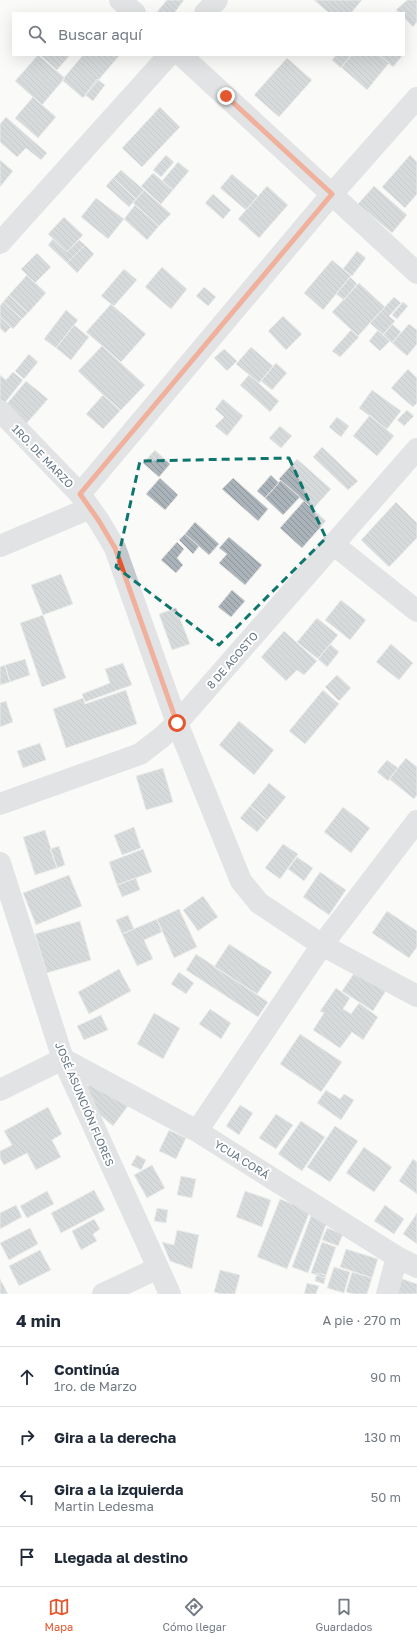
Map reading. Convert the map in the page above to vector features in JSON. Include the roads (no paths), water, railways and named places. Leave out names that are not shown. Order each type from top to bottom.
[{"type":"street","points":[[120,0],[134,12]]},
{"type":"street","points":[[206,12],[217,0]]},
{"type":"street","points":[[0,243],[168,56]]},
{"type":"street","points":[[182,56],[417,273]]},
{"type":"street","points":[[0,546],[85,501],[332,194],[417,98]]},
{"type":"street","name":"1RO. DE MARZO","points":[[0,411],[85,501],[115,548],[177,723],[241,881],[259,903],[322,945]]},
{"type":"street","name":"8 DE AGOSTO","points":[[0,804],[140,754],[162,737],[177,723],[417,449]]},
{"type":"street","points":[[334,544],[417,611]]},
{"type":"street","points":[[197,1131],[322,945],[417,821]]},
{"type":"street","name":"JOSÉ ASUNCIÓN FLORES","points":[[0,863],[63,1059],[170,1294]]},
{"type":"street","points":[[322,945],[417,996]]},
{"type":"street","points":[[0,1090],[63,1059]]},
{"type":"street","name":"YCUA CORÁ","points":[[63,1059],[197,1131],[397,1257],[417,1267]]},
{"type":"street","points":[[387,1294],[397,1257]]},
{"type":"street","points":[[103,1294],[158,1268]]}]
